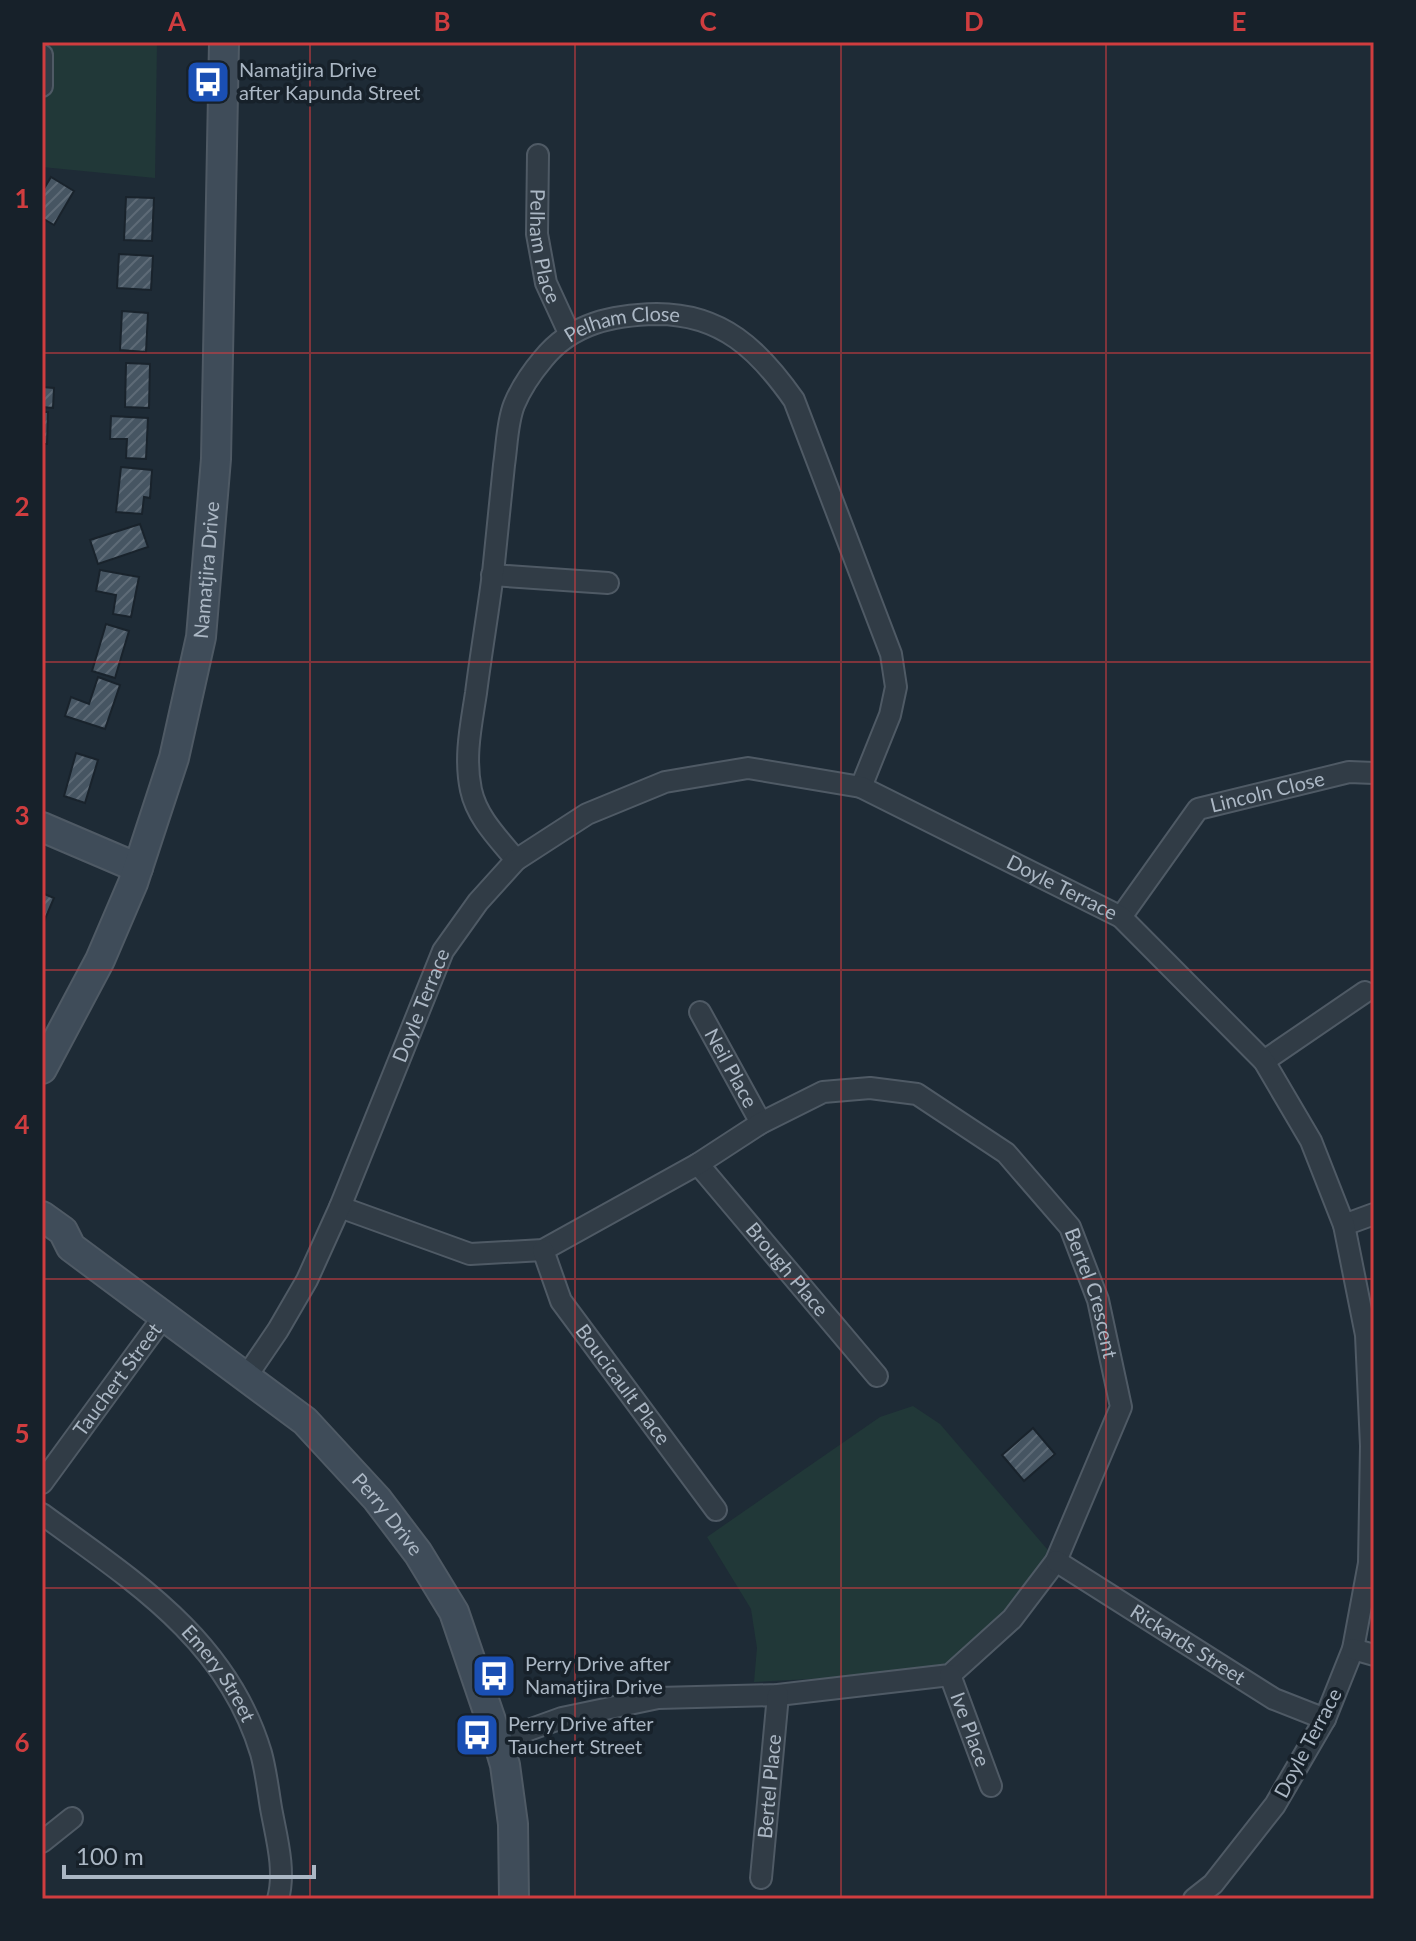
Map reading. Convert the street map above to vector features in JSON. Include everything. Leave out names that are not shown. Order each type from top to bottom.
[{"type":"street","name":"Namatjira Drive","points":[[42,1069],[100,960],[136,875],[174,758],[201,637],[216,459],[224,42]]},
{"type":"street","points":[[42,55],[42,86]]},
{"type":"street","name":"Pelham Place","points":[[538,155],[537,234],[546,283],[569,333]]},
{"type":"street","name":"Pelham Close","points":[[516,860],[479,813],[471,790],[467,754],[508,429],[514,405],[544,357],[569,333],[602,320],[673,314],[711,324],[749,345],[794,400],[891,654],[896,687],[890,715],[861,787]]},
{"type":"street","points":[[492,575],[608,583]]},
{"type":"street","name":"Doyle Terrace","points":[[246,1377],[307,1280],[340,1207],[443,951],[478,902],[516,860],[587,814],[665,782],[748,768],[861,787],[1121,917],[1264,1061],[1311,1141],[1344,1225],[1366,1335],[1371,1446],[1369,1563],[1353,1649],[1325,1719],[1275,1805],[1219,1891],[1194,1899]]},
{"type":"street","name":"Lincoln Close","points":[[1121,917],[1198,809],[1349,772],[1374,773]]},
{"type":"street","points":[[42,827],[136,875]]},
{"type":"street","points":[[42,843],[136,875]]},
{"type":"street","points":[[1264,1061],[1365,992]]},
{"type":"street","name":"Neil Place","points":[[700,1012],[761,1123]]},
{"type":"street","name":"Bertel Crescent","points":[[340,1207],[470,1254],[543,1250],[698,1164],[761,1123],[823,1092],[870,1088],[917,1094],[1006,1153],[1070,1227],[1098,1300],[1121,1407],[1056,1561],[1012,1619],[950,1675]]},
{"type":"street","name":"Brough Place","points":[[698,1164],[877,1376]]},
{"type":"street","points":[[1344,1225],[1374,1214]]},
{"type":"street","name":"Perry Drive","points":[[42,1216],[63,1231],[71,1247],[305,1421],[377,1499],[418,1553],[454,1612],[505,1765],[513,1824],[514,1899]]},
{"type":"street","name":"Perry Drive","points":[[42,1237],[53,1245],[71,1247]]},
{"type":"street","name":"Boucicault Place","points":[[543,1250],[561,1301],[716,1510]]},
{"type":"street","name":"Tauchert Street","points":[[42,1483],[164,1316]]},
{"type":"street","name":"Emery Street","points":[[42,1514],[147,1591],[188,1629],[232,1689],[262,1755],[280,1859],[278,1899]]},
{"type":"street","name":"Rickards Street","points":[[1056,1561],[1274,1699],[1325,1719]]},
{"type":"street","points":[[1353,1649],[1374,1655]]},
{"type":"street","points":[[498,1741],[562,1718],[658,1698],[778,1695],[950,1675]]},
{"type":"street","name":"Ive Place","points":[[950,1675],[991,1786]]},
{"type":"street","name":"Bertel Place","points":[[761,1878],[778,1695]]},
{"type":"street","points":[[42,1842],[72,1818]]},
{"type":"green space","points":[[42,42],[157,42],[155,178],[42,167]]},
{"type":"green space","points":[[913,1406],[940,1424],[1053,1556],[1010,1617],[947,1672],[754,1682],[757,1648],[751,1609],[707,1537],[880,1417]]},
{"type":"building","points":[[51,177],[74,191],[54,225],[42,218],[42,192]]},
{"type":"building","points":[[126,197],[154,198],[152,241],[124,240]]},
{"type":"building","points":[[119,254],[153,256],[151,290],[117,288]]},
{"type":"building","points":[[122,311],[148,313],[146,352],[120,350]]},
{"type":"building","points":[[126,363],[150,364],[149,408],[125,407]]},
{"type":"building","points":[[42,387],[54,388],[53,408],[42,407]]},
{"type":"building","points":[[42,412],[48,412],[47,444],[42,444]]},
{"type":"building","points":[[111,416],[148,418],[146,459],[126,458],[127,439],[110,439]]},
{"type":"building","points":[[121,467],[152,470],[150,498],[144,497],[142,514],[116,512]]},
{"type":"building","points":[[140,524],[148,547],[98,564],[90,540]]},
{"type":"building","points":[[100,570],[139,577],[131,617],[113,614],[116,595],[96,591]]},
{"type":"building","points":[[106,624],[129,631],[115,678],[92,671]]},
{"type":"building","points":[[98,677],[120,685],[105,729],[65,716],[71,697],[89,704]]},
{"type":"building","points":[[76,753],[98,760],[85,803],[64,796]]},
{"type":"building","points":[[42,893],[54,898],[42,926]]},
{"type":"building","points":[[1033,1428],[1055,1454],[1024,1481],[1002,1455]]},
{"type":"place","name":"Namatjira Drive after Kapunda Street","points":[[208,82]]},
{"type":"place","name":"Perry Drive after Namatjira Drive","points":[[494,1676]]},
{"type":"place","name":"Perry Drive after Tauchert Street","points":[[477,1735]]}]
